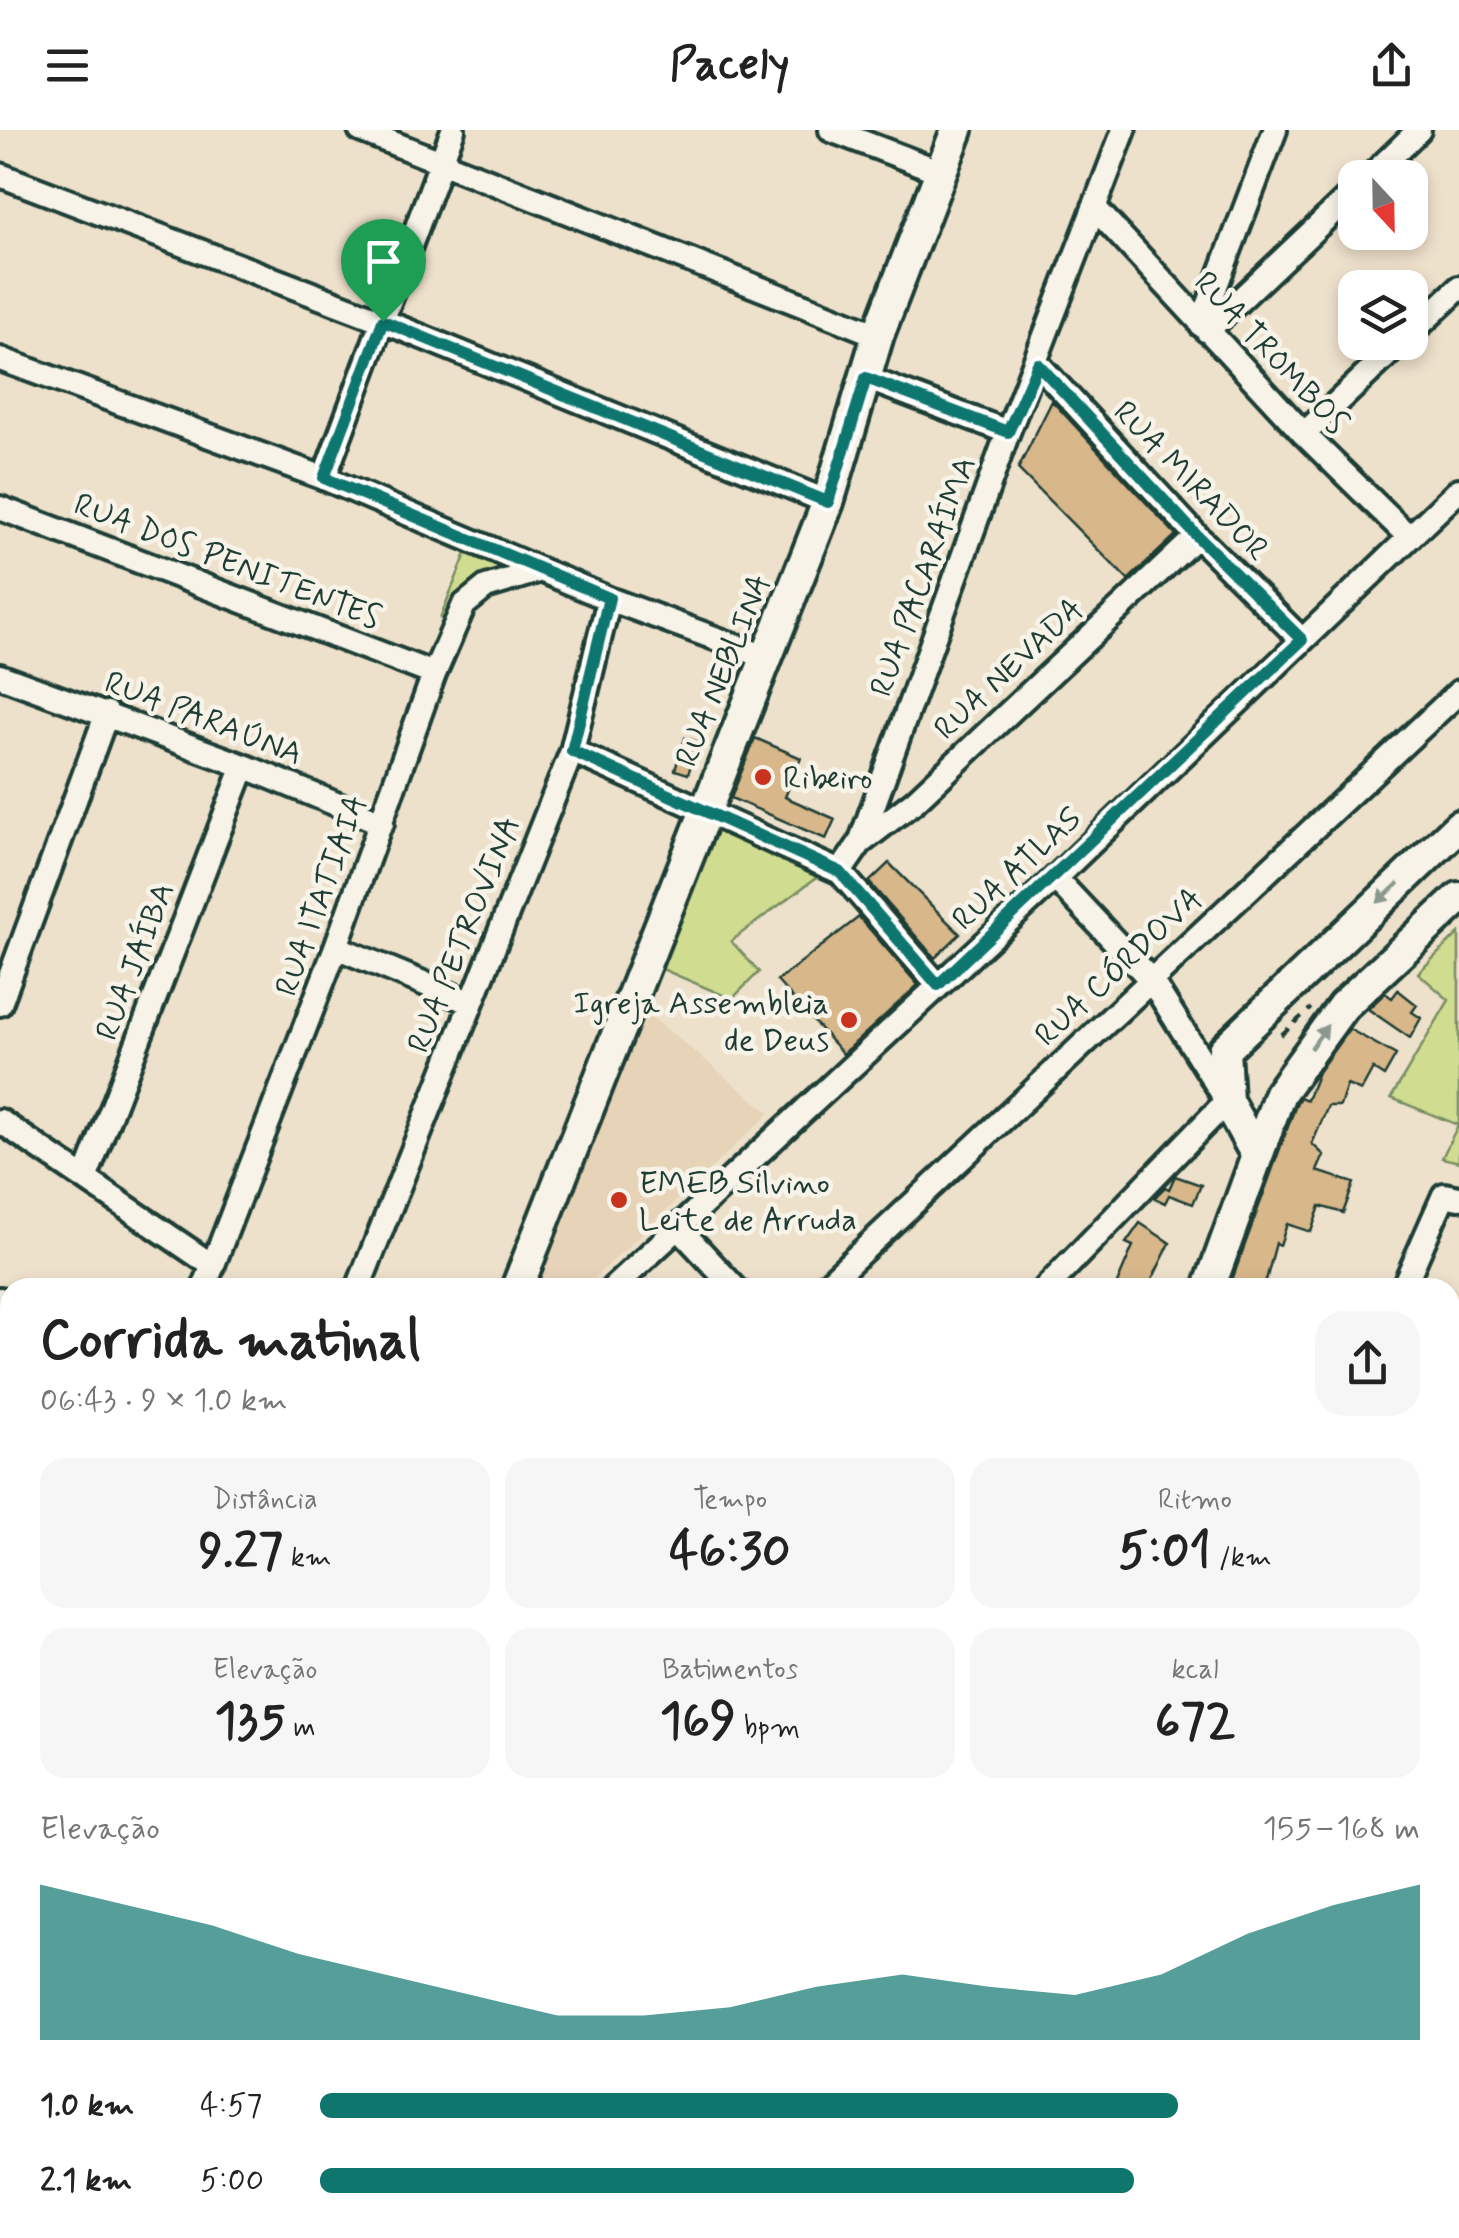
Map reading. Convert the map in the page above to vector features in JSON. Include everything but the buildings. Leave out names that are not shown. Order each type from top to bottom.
[{"type":"street","points":[[360,130],[878,335]]},
{"type":"street","points":[[324,478],[453,130]]},
{"type":"street","points":[[831,130],[941,172]]},
{"type":"street","name":"RUA NEBLINA","points":[[521,1278],[703,807],[828,502],[878,335],[957,130]]},
{"type":"street","name":"RUA PACARAÍMA","points":[[840,872],[860,843],[1008,432],[1038,364],[1124,130]]},
{"type":"street","points":[[1204,328],[1275,130]]},
{"type":"street","points":[[1388,160],[1420,130]]},
{"type":"street","points":[[0,175],[383,321],[828,502]]},
{"type":"street","points":[[1204,328],[1338,206]]},
{"type":"street","name":"RUA TROMBOS","points":[[1094,208],[1304,434],[1408,536]]},
{"type":"street","points":[[1428,317],[1459,288]]},
{"type":"street","points":[[0,359],[324,478],[609,598],[766,657]]},
{"type":"street","points":[[1304,434],[1382,360]]},
{"type":"street","name":"RUA MIRADOR","points":[[1038,364],[1197,536],[1302,640]]},
{"type":"street","points":[[866,378],[1008,432]]},
{"type":"street","name":"RUA ATLAS","points":[[623,1278],[1056,878],[1459,490]]},
{"type":"street","name":"RUA DOS PENITENTES","points":[[0,508],[434,674]]},
{"type":"street","name":"RUA NEVADA","points":[[860,843],[914,801],[1197,536]]},
{"type":"street","name":"RUA ITATIAIA","points":[[208,1276],[336,948],[434,674],[472,596],[486,587],[540,570]]},
{"type":"street","name":"RUA PETROVINA","points":[[362,1278],[572,751],[609,598]]},
{"type":"street","name":"RUA PARAÚNA","points":[[0,676],[107,713],[382,823]]},
{"type":"street","name":"RUA CÓRDOVA","points":[[833,1278],[1459,692]]},
{"type":"street","points":[[0,1004],[107,713]]},
{"type":"street","points":[[572,751],[840,872],[938,985]]},
{"type":"street","name":"RUA JAÍBA","points":[[86,1179],[244,766]]},
{"type":"street","points":[[1056,1278],[1227,1101],[1224,1050],[1459,826]]},
{"type":"street","points":[[1056,878],[1151,980],[1255,1152]]},
{"type":"street","points":[[1211,1278],[1280,1093],[1343,1006],[1459,898]]},
{"type":"street","points":[[336,948],[469,1002]]},
{"type":"street","points":[[1227,1101],[1252,1104],[1280,1093]]},
{"type":"street","points":[[0,1121],[86,1179],[208,1276]]},
{"type":"street","points":[[1407,1278],[1444,1195],[1459,1198]]},
{"type":"street","points":[[677,1226],[726,1278]]},
{"type":"path","points":[[1260,1014],[1304,1058]]},
{"type":"shaded area","name":"EMEB Silvino Leite de Arruda","points":[[635,1003],[770,1113],[595,1278],[531,1278]]},
{"type":"green space","points":[[467,551],[521,571],[449,622],[440,618]]},
{"type":"green space","points":[[707,824],[821,874],[731,941],[759,972],[732,999],[648,963]]},
{"type":"green space","points":[[1459,933],[1459,1162],[1442,1158],[1458,1125],[1391,1098],[1449,1000],[1418,973]]},
{"type":"place","name":"Ribeiro","points":[[763,777]]},
{"type":"place","name":"Igreja Assembleia de Deus","points":[[849,1020]]},
{"type":"place","name":"EMEB Silvino Leite de Arruda","points":[[619,1200]]},
{"type":"route","points":[[383,321],[828,502],[866,378],[1008,432],[1038,364],[1197,536],[1302,640],[1056,878],[938,985],[840,872],[572,751],[609,598],[324,478],[383,321]]}]
